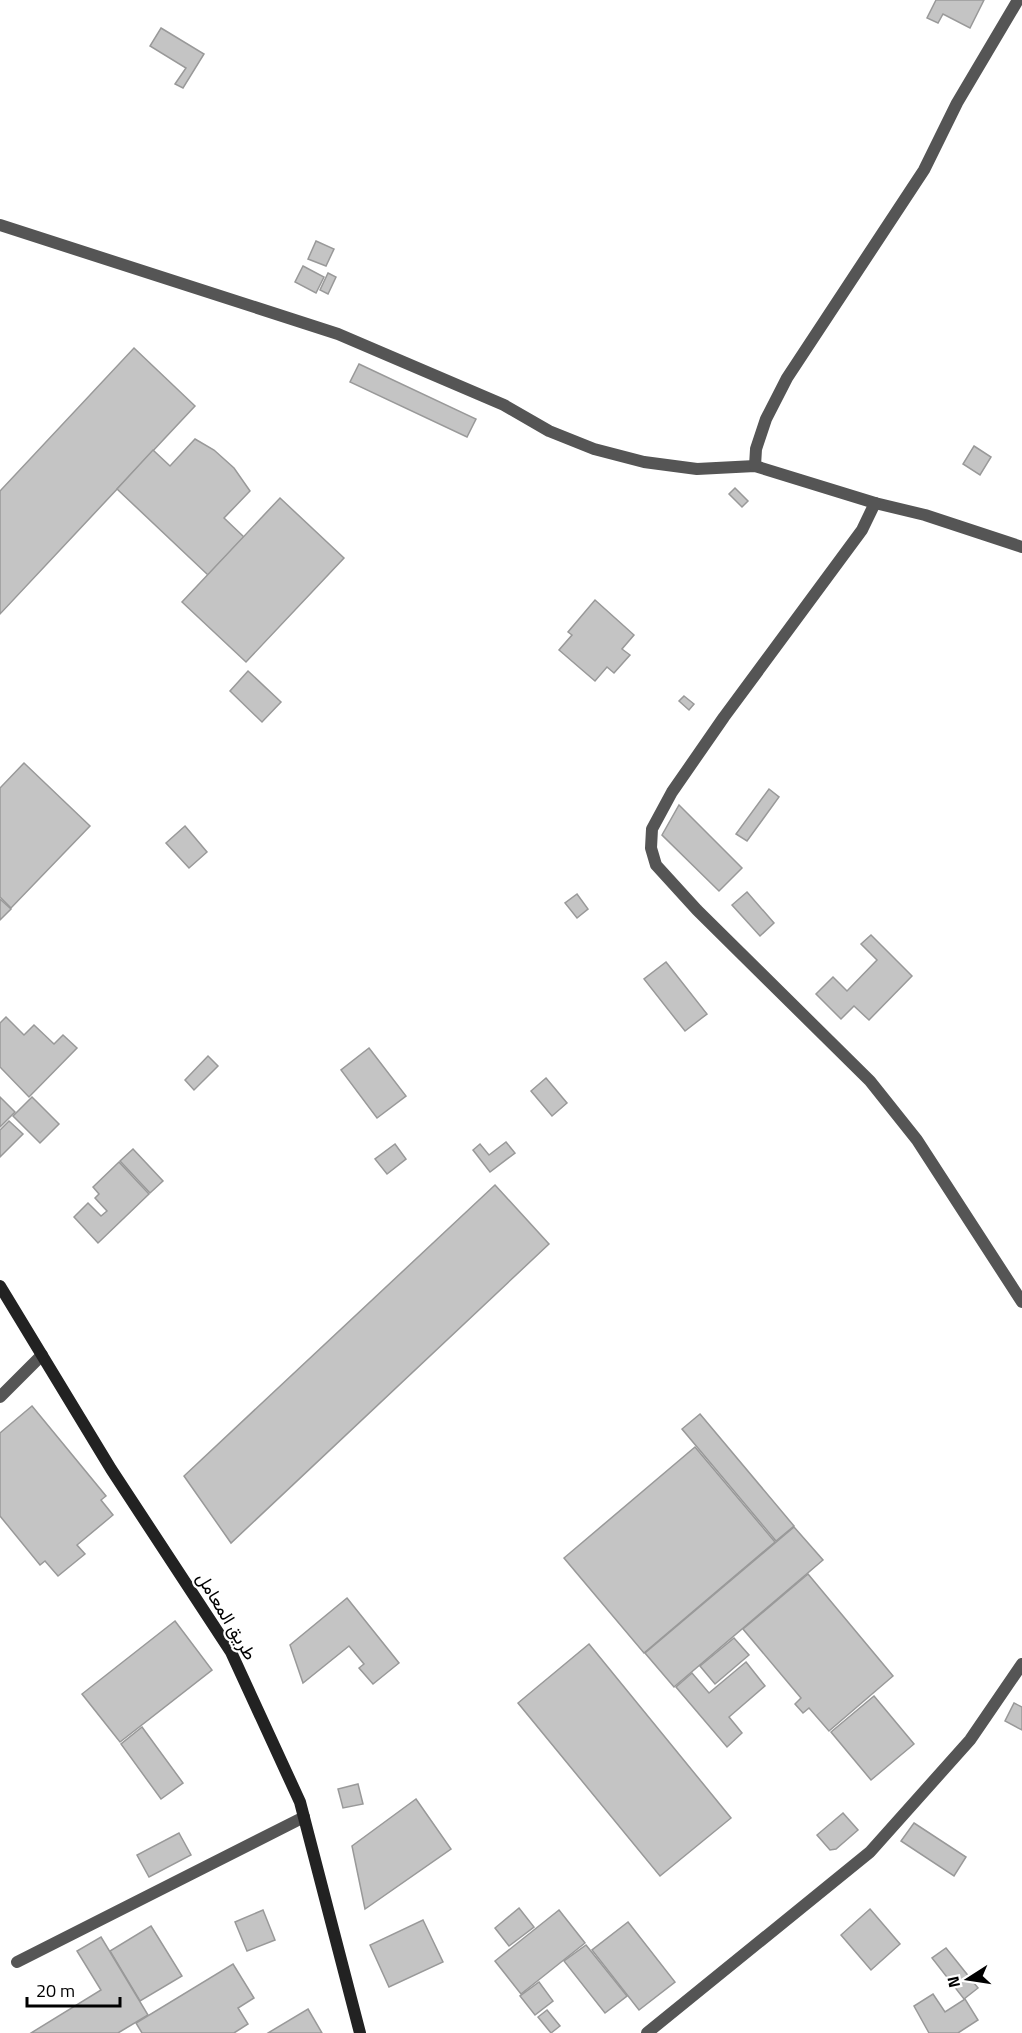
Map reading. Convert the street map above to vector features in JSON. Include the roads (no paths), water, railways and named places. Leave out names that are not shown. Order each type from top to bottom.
[{"type":"main road","name":"طريق المعامل","points":[[0,1286],[111,1469],[231,1652],[300,1802],[360,2033]]},
{"type":"street","points":[[755,466],[756,449],[766,419],[787,378],[924,170],[957,103],[1018,0]]},
{"type":"street","points":[[0,225],[338,334],[504,405],[549,431],[594,449],[644,462],[697,469],[755,466],[875,503],[935,518],[1022,547]]},
{"type":"street","points":[[875,503],[862,530],[730,708],[672,792],[652,830],[651,848],[656,865],[697,909],[870,1082],[917,1140],[1022,1302]]},
{"type":"street","points":[[0,1396],[42,1355]]},
{"type":"street","points":[[647,2033],[870,1852],[970,1740],[1022,1664]]},
{"type":"street","points":[[17,1962],[304,1817]]}]
